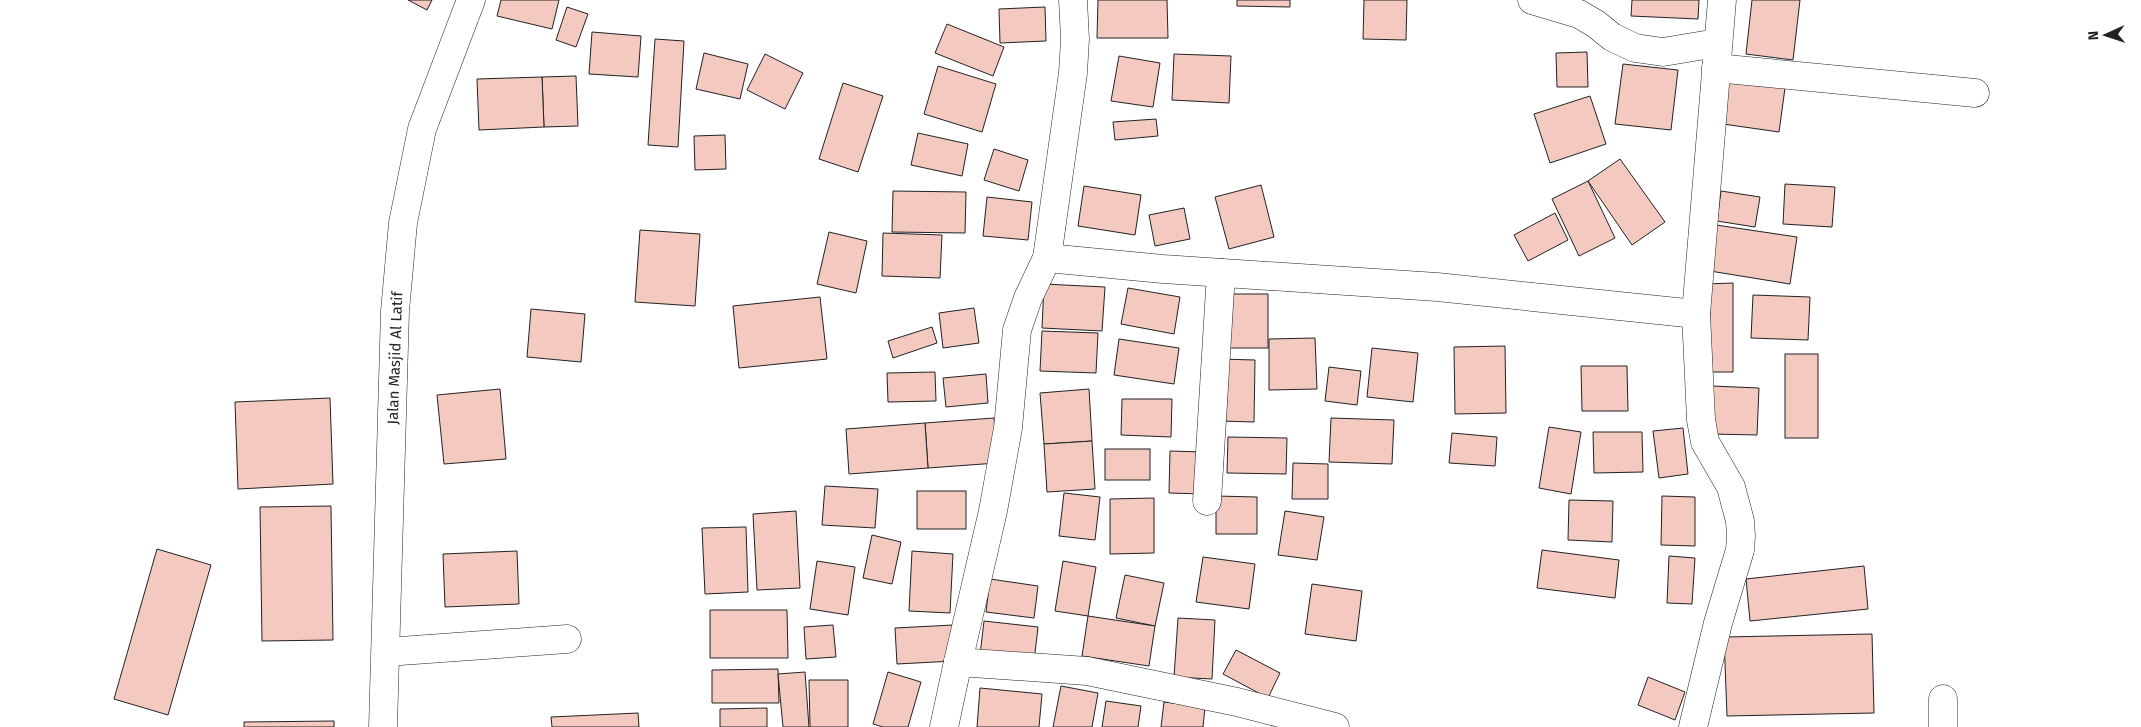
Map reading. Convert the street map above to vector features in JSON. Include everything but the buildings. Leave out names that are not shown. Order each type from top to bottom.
[{"type":"street","name":"Jalan Masjid Al Latif","points":[[383,727],[395,311],[403,223],[422,128],[471,0]]},
{"type":"street","points":[[944,727],[993,511],[1008,428],[1016,330],[1028,298],[1047,258],[1073,73],[1075,39],[1072,0]]},
{"type":"street","points":[[1532,0],[1579,14],[1596,24],[1612,37],[1635,48],[1663,52],[1716,55],[1975,93]]},
{"type":"street","points":[[1693,727],[1718,623],[1740,550],[1741,536],[1736,500],[1705,442],[1701,420],[1696,314],[1722,0]]},
{"type":"street","points":[[1047,258],[1221,273],[1437,287],[1696,314]]},
{"type":"street","points":[[1207,501],[1221,273]]},
{"type":"street","points":[[386,652],[566,639]]},
{"type":"street","points":[[958,662],[1087,671],[1236,702],[1335,727]]},
{"type":"street","points":[[1943,698],[1943,727]]}]
